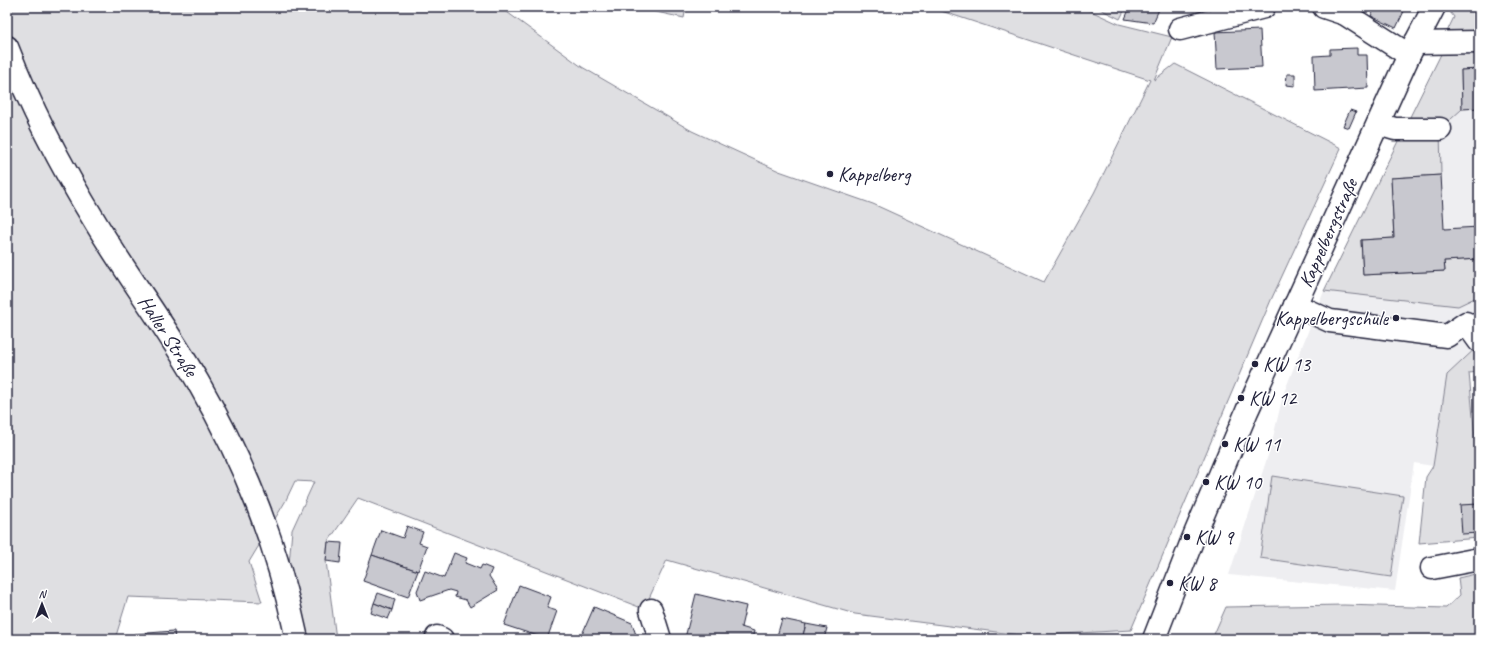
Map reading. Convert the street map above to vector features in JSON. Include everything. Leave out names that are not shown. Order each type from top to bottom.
[{"type":"street","points":[[1324,7],[1345,14],[1412,49],[1479,42]]},
{"type":"street","name":"Kappelbergstraße","points":[[1154,639],[1244,418],[1412,49],[1434,7]]},
{"type":"street","points":[[1180,29],[1255,8]]},
{"type":"street","name":"Haller Straße","points":[[7,47],[47,138],[72,183],[97,226],[198,381],[240,462],[277,557],[297,639]]},
{"type":"street","points":[[1378,124],[1395,129],[1440,129]]},
{"type":"street","points":[[1295,306],[1330,321],[1447,336],[1466,323],[1479,341]]},
{"type":"street","points":[[1432,568],[1479,559]]},
{"type":"street","points":[[651,610],[660,639]]},
{"type":"shaded area","points":[[7,7],[500,7],[582,67],[692,131],[779,171],[873,204],[1044,282],[1094,193],[1150,80],[929,7],[1082,7],[1119,24],[1172,37],[1154,80],[1175,64],[1341,148],[1271,300],[1131,630],[1028,636],[855,614],[667,560],[644,609],[358,498],[328,542],[326,561],[336,639],[303,639],[288,576],[292,530],[314,482],[295,481],[285,502],[249,562],[262,602],[128,597],[115,639],[7,639]]},
{"type":"shaded area","points":[[633,7],[686,7],[684,18]]},
{"type":"shaded area","points":[[1096,7],[1126,7],[1120,19]]},
{"type":"shaded area","points":[[1446,7],[1479,7],[1479,39],[1443,40],[1454,17]]},
{"type":"shaded area","name":"Kappelbergschule","points":[[1479,45],[1479,345],[1447,375],[1433,466],[1414,463],[1395,591],[1229,575],[1271,446],[1283,395],[1324,291],[1382,175]]},
{"type":"shaded area","points":[[1479,45],[1479,69],[1461,70],[1462,109],[1440,129],[1441,175],[1391,178],[1394,238],[1361,240],[1363,275],[1445,271],[1444,261],[1479,259],[1479,296],[1458,306],[1324,291],[1445,46]]},
{"type":"shaded area","points":[[1479,345],[1479,372],[1469,373],[1479,482],[1479,538],[1419,543],[1426,477],[1433,466],[1447,375]]},
{"type":"shaded area","points":[[1272,476],[1403,496],[1391,577],[1260,558]]},
{"type":"shaded area","points":[[1475,574],[1479,584],[1479,639],[1212,639],[1226,607],[1344,605],[1446,608],[1460,595],[1458,578]]},
{"type":"building","points":[[1130,7],[1160,7],[1153,23],[1125,19]]},
{"type":"building","points":[[1375,7],[1406,7],[1396,28],[1371,16]]},
{"type":"building","points":[[1260,30],[1262,67],[1217,69],[1215,32]]},
{"type":"building","points":[[1357,48],[1357,55],[1367,55],[1368,88],[1315,91],[1314,56],[1330,55],[1330,49]]},
{"type":"building","points":[[1479,69],[1479,108],[1462,109],[1461,70]]},
{"type":"building","points":[[1287,74],[1295,74],[1295,86],[1286,85]]},
{"type":"building","points":[[1350,110],[1356,112],[1349,128],[1343,126]]},
{"type":"building","points":[[1441,175],[1444,229],[1479,227],[1479,259],[1444,261],[1445,271],[1363,275],[1361,240],[1394,238],[1391,178]]},
{"type":"building","points":[[1479,504],[1479,533],[1462,534],[1460,505]]},
{"type":"building","points":[[407,526],[423,532],[419,543],[427,546],[418,571],[372,555],[381,530],[403,538]]},
{"type":"building","points":[[328,542],[342,543],[340,563],[326,561]]},
{"type":"building","points":[[454,553],[467,558],[465,563],[480,569],[482,565],[492,569],[489,576],[498,590],[470,607],[466,600],[455,597],[456,592],[449,590],[420,600],[417,591],[425,571],[444,578]]},
{"type":"building","points":[[372,555],[418,571],[408,597],[363,581]]},
{"type":"building","points":[[519,585],[551,597],[547,608],[557,611],[547,639],[504,625]]},
{"type":"building","points":[[378,593],[395,599],[392,610],[374,603]]},
{"type":"building","points":[[696,594],[746,606],[741,627],[754,631],[752,639],[685,638]]},
{"type":"building","points":[[374,603],[392,610],[388,619],[371,613]]},
{"type":"building","points":[[594,607],[632,623],[637,638],[651,633],[653,639],[580,639]]},
{"type":"building","points":[[782,619],[806,624],[802,639],[768,639],[769,635],[777,636]]},
{"type":"building","points":[[806,624],[827,628],[824,639],[802,639]]},
{"type":"building","points":[[174,631],[175,639],[135,639],[135,634]]},
{"type":"place","name":"Kappelberg","points":[[830,174]]},
{"type":"place","name":"Kappelbergschule","points":[[1396,318]]},
{"type":"place","name":"KW 13","points":[[1255,364]]},
{"type":"place","name":"KW 12","points":[[1241,398]]},
{"type":"place","name":"KW 11","points":[[1225,444]]},
{"type":"place","name":"KW 10","points":[[1206,482]]},
{"type":"place","name":"KW 9","points":[[1187,537]]},
{"type":"place","name":"KW 8","points":[[1170,583]]}]
